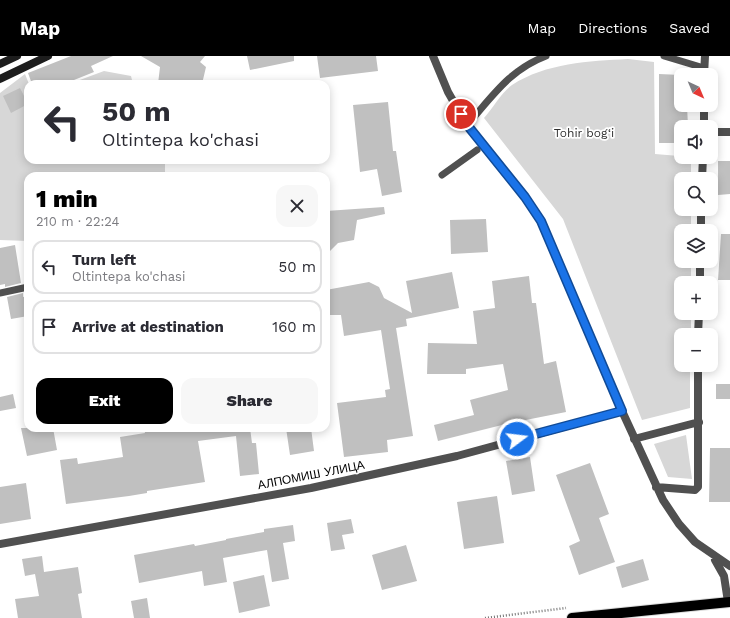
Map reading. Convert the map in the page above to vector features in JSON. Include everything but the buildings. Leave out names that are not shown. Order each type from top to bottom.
[{"type":"main road","points":[[0,64],[18,56]]},
{"type":"main road","points":[[0,79],[48,56]]},
{"type":"main road","points":[[572,618],[729,602]]},
{"type":"street","points":[[432,56],[448,92],[468,126],[525,197],[541,221],[656,487],[679,524],[695,542],[711,555],[730,566]]},
{"type":"street","points":[[704,68],[705,56]]},
{"type":"street","points":[[718,132],[730,132]]},
{"type":"street","points":[[656,487],[695,490],[698,487],[698,372]]},
{"type":"street","name":"АЛПОМИШ УЛИЦА","points":[[0,544],[311,488],[457,456],[622,411]]},
{"type":"street","points":[[634,439],[699,422]]},
{"type":"street","points":[[711,555],[723,572],[729,602]]},
{"type":"lane","points":[[468,126],[510,76],[529,62],[546,56]]},
{"type":"lane","points":[[664,56],[694,68]]},
{"type":"lane","points":[[442,175],[476,150]]},
{"type":"lane","points":[[0,293],[24,289]]},
{"type":"green space","name":"Tohir bog‘i","points":[[628,59],[654,62],[655,154],[674,156],[674,164],[691,164],[691,172],[674,172],[674,216],[691,216],[691,224],[674,224],[674,268],[691,268],[691,276],[674,276],[674,320],[691,320],[691,328],[674,328],[674,372],[690,372],[690,408],[642,420],[563,219],[484,118],[508,88],[525,78],[539,72],[568,64]]},
{"type":"green space","points":[[104,71],[131,76],[132,80],[80,80]]},
{"type":"green space","points":[[25,74],[27,80],[24,80],[24,164],[165,164],[165,172],[24,172],[24,241],[0,240],[0,93]]},
{"type":"green space","points":[[686,435],[692,479],[668,477],[654,444]]},
{"type":"route","points":[[461,114],[468,126],[525,197],[541,221],[622,411],[517,439]]}]
